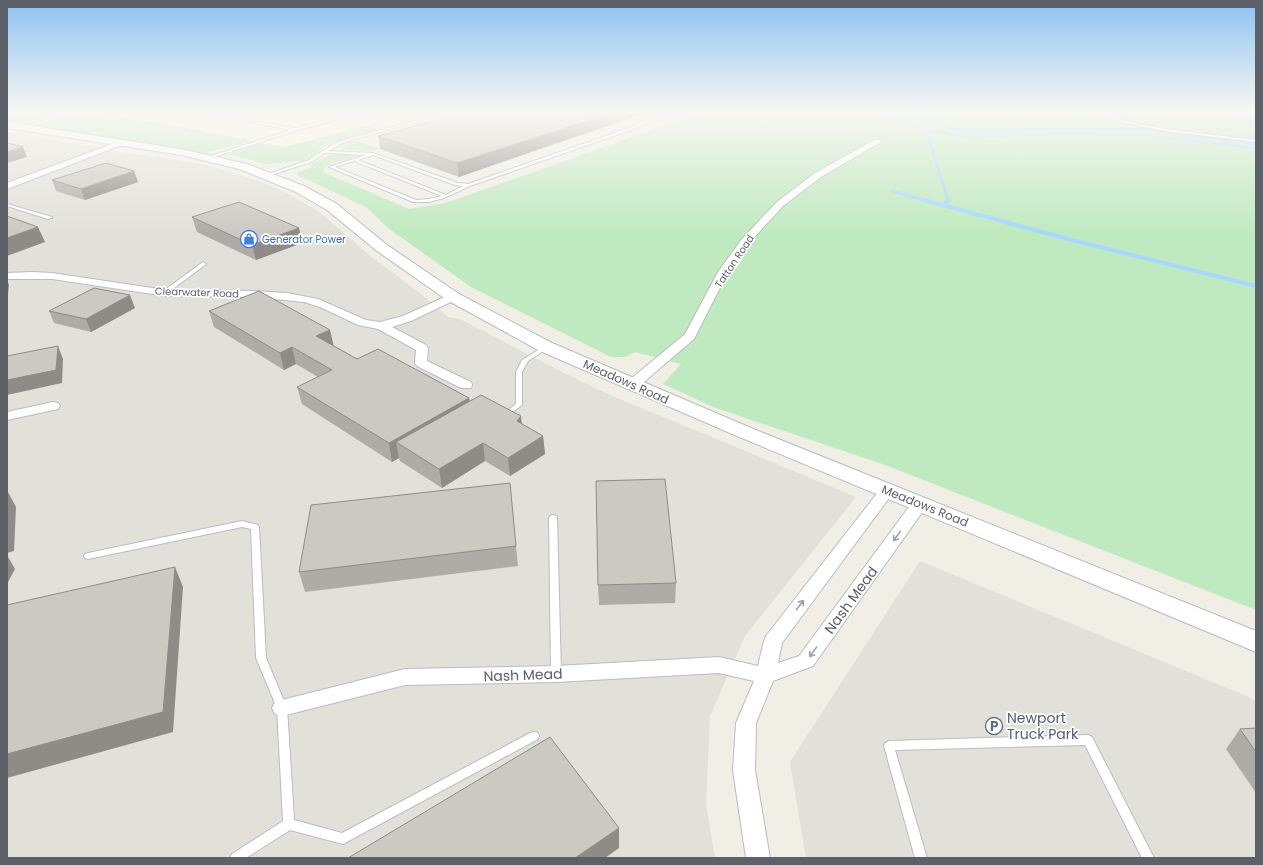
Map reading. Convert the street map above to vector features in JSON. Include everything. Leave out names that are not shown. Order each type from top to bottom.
[{"type":"street","points":[[7,186],[98,152]]},
{"type":"street","name":"Meadows Road","points":[[183,152],[243,166],[300,189],[332,207],[382,248],[453,297],[546,347],[632,385],[1256,642]]},
{"type":"street","name":"Tatton Road","points":[[632,385],[690,336],[722,274],[745,241],[780,204],[818,175],[858,152]]},
{"type":"street","name":"Clearwater Road","points":[[7,276],[35,275],[58,277],[83,282],[164,293],[257,294],[306,299],[324,304],[368,325],[381,326],[395,324],[453,297]]},
{"type":"street","name":"Clearwater Road","points":[[381,326],[422,348],[421,363],[466,385]]},
{"type":"street","points":[[7,416],[53,406]]},
{"type":"street","points":[[758,858],[744,770],[746,723],[766,676],[773,640],[887,490]]},
{"type":"street","name":"Nash Mead","points":[[282,708],[404,678],[556,674],[719,665],[766,676],[806,660],[920,504]]},
{"type":"lane","points":[[208,158],[225,152]]},
{"type":"lane","points":[[267,175],[310,161],[325,152]]},
{"type":"lane","points":[[335,152],[373,154],[458,184],[468,185]]},
{"type":"lane","points":[[373,154],[331,168],[415,201],[426,202],[454,194],[468,185],[563,152]]},
{"type":"lane","points":[[354,160],[446,196]]},
{"type":"lane","points":[[7,205],[50,218]]},
{"type":"lane","points":[[164,293],[203,264]]},
{"type":"lane","points":[[502,417],[519,405],[520,372],[524,360],[546,347]]},
{"type":"lane","points":[[553,518],[556,674]]},
{"type":"lane","points":[[88,556],[242,524],[255,527],[261,658],[282,708],[289,824]]},
{"type":"lane","points":[[236,858],[289,824],[343,838],[534,736]]},
{"type":"lane","points":[[920,858],[889,746],[1088,740],[1148,858]]},
{"type":"shaded area","points":[[7,152],[122,152],[202,164],[256,180],[287,193],[318,211],[368,254],[426,298],[448,317],[460,319],[610,395],[856,497],[745,636],[710,716],[706,804],[715,858],[7,858]]},
{"type":"shaded area","name":"Newport Truck Park","points":[[920,561],[1256,700],[1256,858],[806,858],[790,762]]},
{"type":"green space","points":[[317,152],[310,158],[302,161],[267,164],[231,155],[231,153]]},
{"type":"green space","points":[[589,152],[1256,152],[1256,610],[885,465],[713,407],[663,384],[681,364],[635,352],[626,357],[611,357],[471,287],[388,228],[366,207],[297,175],[299,172],[312,167],[308,165],[331,155],[355,155],[347,160],[330,164],[323,172],[409,209],[446,203]]},
{"type":"building","points":[[426,152],[490,152],[457,163]]},
{"type":"building","points":[[106,163],[134,171],[81,189],[52,180]]},
{"type":"building","points":[[239,202],[299,228],[252,245],[192,217]]},
{"type":"building","points":[[7,216],[38,227],[7,238]]},
{"type":"building","points":[[94,288],[130,295],[86,319],[49,311]]},
{"type":"building","points":[[259,291],[330,330],[316,336],[357,359],[378,349],[469,398],[389,443],[297,387],[332,370],[292,347],[280,353],[209,311]]},
{"type":"building","points":[[58,346],[56,370],[7,380],[7,356]]},
{"type":"building","points":[[481,395],[521,416],[517,421],[543,436],[508,458],[483,443],[439,469],[396,442]]},
{"type":"building","points":[[665,479],[676,583],[598,585],[596,481]]},
{"type":"building","points":[[510,483],[516,546],[299,572],[311,505]]},
{"type":"building","points":[[175,567],[163,712],[7,754],[7,605]]},
{"type":"building","points":[[1256,728],[1256,752],[1240,729]]},
{"type":"building","points":[[550,737],[619,828],[575,858],[348,858]]},
{"type":"waterway","points":[[933,152],[948,200]]},
{"type":"waterway","points":[[892,191],[924,200]]},
{"type":"waterway","points":[[920,199],[944,205]]},
{"type":"waterway","points":[[944,205],[948,200]]},
{"type":"waterway","points":[[944,205],[1072,240],[1256,286]]},
{"type":"place","name":"Generator Power","points":[[249,239]]},
{"type":"place","name":"Newport Truck Park","points":[[994,726]]}]
